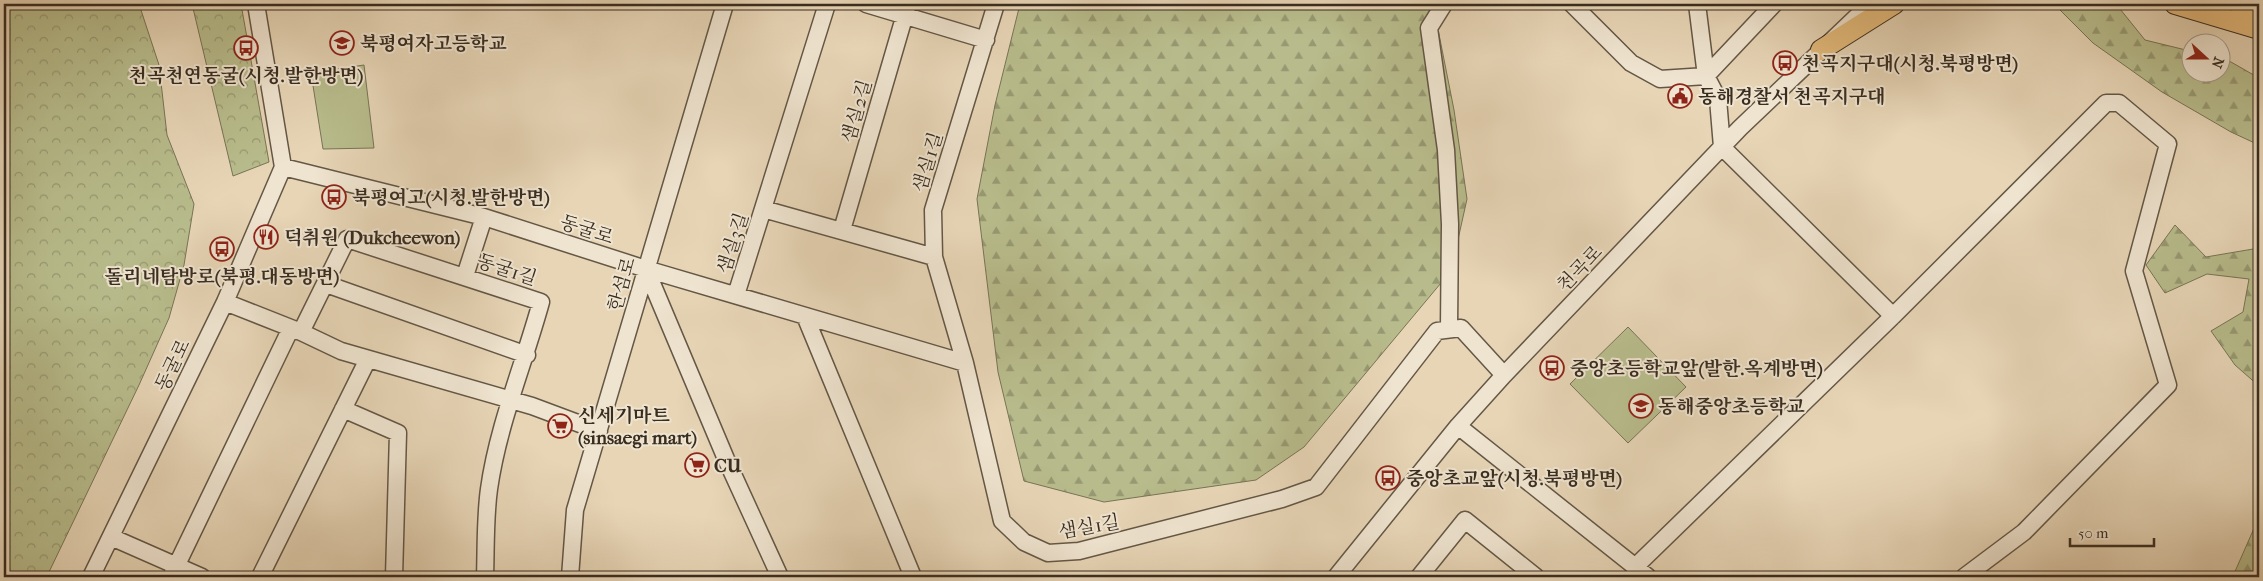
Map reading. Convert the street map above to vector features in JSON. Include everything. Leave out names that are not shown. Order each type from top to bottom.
[{"type":"main road","points":[[1821,50],[1894,4]]},
{"type":"main road","points":[[2175,4],[2259,29]]},
{"type":"main road","points":[[2239,4],[2259,10]]},
{"type":"street","points":[[256,4],[283,167]]},
{"type":"street","name":"한섬로","points":[[570,577],[574,510],[725,4]]},
{"type":"street","name":"샘실3길","points":[[827,4],[736,295],[965,363]]},
{"type":"street","points":[[866,4],[906,10],[986,40]]},
{"type":"street","name":"샘실1길","points":[[996,4],[933,210],[934,257],[965,363],[1002,521],[1024,542],[1048,553],[1079,551],[1282,499],[1316,487],[1437,331],[1449,328]]},
{"type":"street","points":[[1444,4],[1429,28],[1446,150],[1450,224],[1449,328],[1461,328],[1504,375]]},
{"type":"street","points":[[1572,4],[1631,63],[1660,79],[1706,76],[1774,4]]},
{"type":"street","points":[[1821,50],[1856,4]]},
{"type":"street","name":"천곡로","points":[[1336,577],[1458,426],[1504,375],[1722,147],[1870,4]]},
{"type":"street","points":[[1696,6],[1706,76],[1718,99],[1722,147],[1893,316]]},
{"type":"street","name":"샘실2길","points":[[842,230],[906,10]]},
{"type":"street","points":[[1458,426],[1642,572],[1893,316],[2106,103],[2120,103],[2168,144],[2134,271],[2168,384],[2024,532],[1964,577]]},
{"type":"street","name":"동굴로","points":[[91,577],[226,302],[283,167],[484,217],[646,269],[736,295]]},
{"type":"street","points":[[763,209],[934,257]]},
{"type":"street","points":[[465,276],[484,217]]},
{"type":"street","name":"동굴1길","points":[[174,572],[296,331],[326,284],[347,239],[541,302],[527,355],[510,400],[489,489],[485,577]]},
{"type":"street","points":[[646,269],[726,459],[780,577]]},
{"type":"street","points":[[326,284],[527,355]]},
{"type":"street","points":[[226,302],[341,351],[532,406],[599,431]]},
{"type":"street","points":[[806,316],[913,577]]},
{"type":"street","points":[[260,577],[368,359]]},
{"type":"street","points":[[343,409],[398,433],[394,577]]},
{"type":"street","points":[[1419,577],[1466,520],[1536,577]]},
{"type":"street","points":[[110,537],[174,572],[202,577]]},
{"type":"green space","points":[[4,4],[139,4],[159,65],[167,135],[194,204],[184,265],[169,318],[49,572],[42,577],[4,577]]},
{"type":"green space","points":[[192,4],[241,4],[269,162],[233,176]]},
{"type":"green space","points":[[1020,4],[1433,4],[1454,110],[1467,199],[1451,271],[1304,447],[1256,480],[1104,502],[1024,481],[998,372],[977,199],[995,105]]},
{"type":"green space","points":[[2054,4],[2116,4],[2145,40],[2180,49],[2180,82],[2230,82],[2230,62],[2259,78],[2259,145],[2231,132],[2162,92],[2093,43]]},
{"type":"green space","points":[[364,65],[374,148],[323,149],[311,73]]},
{"type":"green space","points":[[2175,225],[2206,257],[2259,248],[2259,386],[2235,365],[2211,331],[2243,312],[2249,279],[2207,274],[2165,293],[2146,265]]},
{"type":"green space","points":[[1628,327],[1686,387],[1628,443],[1570,384]]},
{"type":"green space","points":[[2259,517],[2259,577],[2231,577],[2233,576]]},
{"type":"place","name":"북평여자고등학교","points":[[342,43]]},
{"type":"place","name":"천곡천연동굴(시청.발한방면)","points":[[246,48]]},
{"type":"place","name":"천곡지구대(시청.북평방면)","points":[[1785,63]]},
{"type":"place","name":"동해경찰서 천곡지구대","points":[[1680,96]]},
{"type":"place","name":"북평여고(시청.발한방면)","points":[[334,197]]},
{"type":"place","name":"덕취원 (Dukcheewon)","points":[[266,237]]},
{"type":"place","name":"돌리네탐방로(북평.대동방면)","points":[[222,249]]},
{"type":"place","name":"중앙초등학교앞(발한.옥계방면)","points":[[1552,368]]},
{"type":"place","name":"동해중앙초등학교","points":[[1641,406]]},
{"type":"place","name":"신세기마트 (sinsaegi mart)","points":[[560,426]]},
{"type":"place","name":"CU","points":[[697,465]]},
{"type":"place","name":"중앙초교앞(시청.북평방면)","points":[[1388,478]]}]
